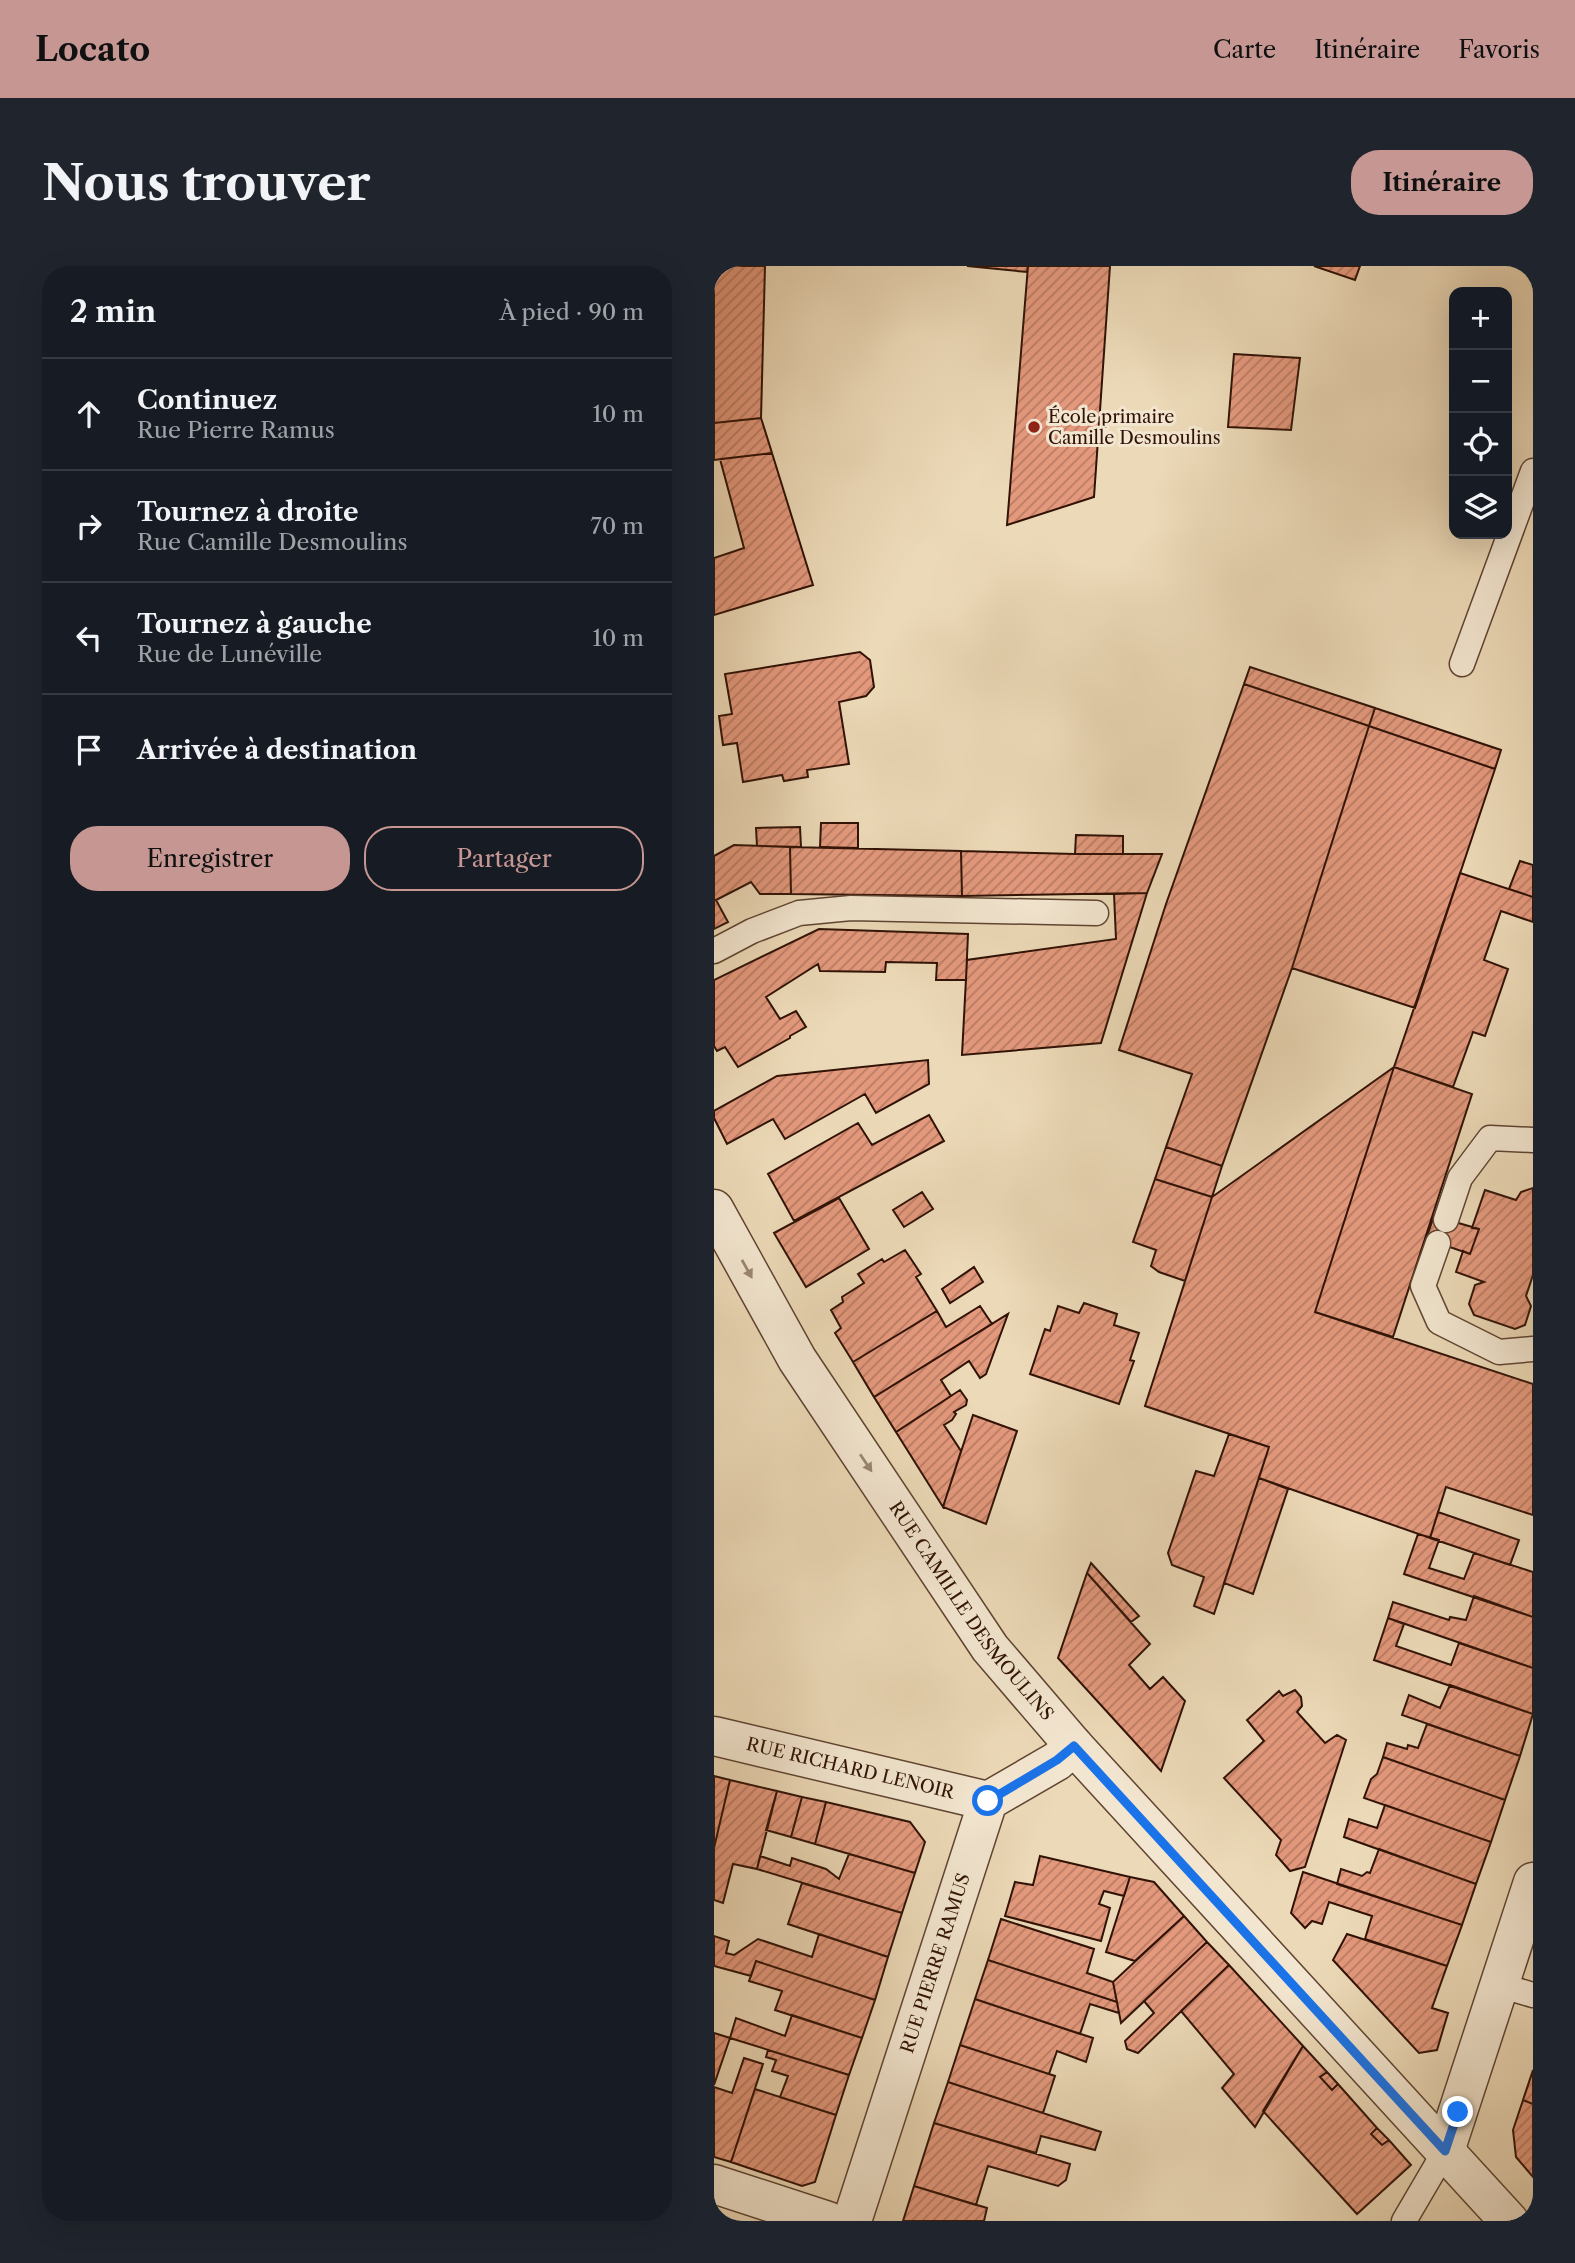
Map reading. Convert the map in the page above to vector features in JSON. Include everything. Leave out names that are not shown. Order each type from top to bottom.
[{"type":"street","name":"RUE CAMILLE DESMOULINS","points":[[714,1209],[797,1359],[990,1648],[1074,1746],[1509,2221]]},
{"type":"street","name":"RUE RICHARD LENOIR","points":[[714,1736],[988,1801]]},
{"type":"street","points":[[988,1801],[1057,1760],[1074,1746]]},
{"type":"street","name":"RUE PIERRE RAMUS","points":[[852,2221],[988,1801]]},
{"type":"street","points":[[1445,2151],[1516,1990],[1533,1882]]},
{"type":"street","points":[[714,2184],[828,2221]]},
{"type":"lane","points":[[1462,664],[1533,471]]},
{"type":"lane","points":[[714,951],[752,931],[799,914],[851,908],[1096,913]]},
{"type":"lane","points":[[1533,1140],[1490,1138],[1460,1178],[1423,1286],[1439,1322],[1499,1352],[1533,1349]]},
{"type":"lane","points":[[1404,2221],[1445,2151]]},
{"type":"building","points":[[714,266],[765,266],[761,418],[714,423]]},
{"type":"building","points":[[967,266],[1028,266],[1027,272]]},
{"type":"building","points":[[1028,266],[1110,266],[1094,497],[1007,525]]},
{"type":"building","points":[[1314,266],[1360,266],[1355,280]]},
{"type":"building","points":[[1234,354],[1300,358],[1291,430],[1228,427]]},
{"type":"building","points":[[761,418],[772,453],[714,460],[714,423]]},
{"type":"building","points":[[772,453],[813,585],[714,615],[714,558],[744,548],[720,459]]},
{"type":"building","points":[[860,652],[870,660],[874,687],[866,696],[839,702],[849,764],[807,770],[808,777],[784,781],[782,775],[743,782],[737,743],[723,745],[719,716],[732,714],[725,674]]},
{"type":"building","points":[[1250,667],[1375,708],[1369,726],[1244,684]]},
{"type":"building","points":[[1244,684],[1369,726],[1292,968],[1222,1166],[1166,1147],[1192,1074],[1119,1050],[1166,904]]},
{"type":"building","points":[[1375,708],[1501,750],[1495,769],[1369,726]]},
{"type":"building","points":[[1369,726],[1495,769],[1415,1008],[1292,968]]},
{"type":"building","points":[[821,823],[858,823],[858,848],[820,847]]},
{"type":"building","points":[[800,827],[801,847],[757,846],[756,828]]},
{"type":"building","points":[[1076,835],[1123,836],[1123,854],[1075,854]]},
{"type":"building","points":[[734,845],[790,847],[791,894],[760,894],[751,882],[716,900],[728,922],[714,929],[714,856]]},
{"type":"building","points":[[790,847],[961,851],[962,896],[791,894]]},
{"type":"building","points":[[961,851],[1162,854],[1147,893],[962,896]]},
{"type":"building","points":[[1520,861],[1533,865],[1533,897],[1509,889]]},
{"type":"building","points":[[1460,873],[1533,897],[1533,922],[1501,911],[1484,960],[1508,969],[1485,1036],[1473,1032],[1453,1087],[1394,1067]]},
{"type":"building","points":[[1147,893],[1101,1043],[962,1055],[967,960],[1116,939],[1114,894]]},
{"type":"building","points":[[819,929],[968,934],[966,980],[936,980],[937,963],[886,962],[885,972],[820,971],[818,964],[766,997],[780,1019],[796,1011],[806,1027],[738,1067],[725,1047],[717,1051],[714,1046],[714,980]]},
{"type":"building","points":[[928,1060],[929,1084],[876,1113],[865,1094],[785,1139],[773,1119],[727,1144],[714,1118],[714,1111],[777,1076]]},
{"type":"building","points":[[1394,1067],[1315,1312],[1533,1384],[1533,1515],[1446,1487],[1430,1538],[1259,1478],[1269,1447],[1145,1406],[1212,1197]]},
{"type":"building","points":[[1394,1067],[1472,1094],[1393,1337],[1315,1312]]},
{"type":"building","points":[[929,1115],[944,1141],[794,1221],[768,1174],[858,1123],[872,1145]]},
{"type":"building","points":[[1166,1147],[1222,1166],[1212,1197],[1155,1179]]},
{"type":"building","points":[[1155,1179],[1212,1197],[1185,1281],[1159,1272],[1151,1266],[1156,1250],[1133,1242]]},
{"type":"building","points":[[1533,1188],[1533,1275],[1526,1296],[1531,1306],[1525,1325],[1515,1329],[1474,1315],[1469,1304],[1475,1285],[1484,1282],[1456,1272],[1463,1251],[1470,1254],[1479,1229],[1472,1228],[1485,1190],[1516,1200],[1521,1192]]},
{"type":"building","points":[[922,1192],[933,1209],[904,1227],[893,1210]]},
{"type":"building","points":[[839,1198],[869,1249],[806,1287],[774,1233]]},
{"type":"building","points":[[1434,1216],[1479,1229],[1470,1254],[1426,1239]]},
{"type":"building","points":[[905,1250],[921,1274],[916,1277],[937,1311],[853,1362],[835,1333],[841,1328],[831,1310],[843,1302],[842,1297],[864,1283],[858,1274],[882,1259],[884,1262]]},
{"type":"building","points":[[974,1267],[983,1282],[950,1303],[942,1289]]},
{"type":"building","points":[[1084,1303],[1117,1314],[1114,1325],[1139,1333],[1130,1360],[1134,1361],[1119,1404],[1030,1374],[1045,1329],[1050,1331],[1058,1306],[1079,1313]]},
{"type":"building","points":[[980,1306],[992,1324],[874,1397],[853,1362],[937,1311],[946,1327]]},
{"type":"building","points":[[1008,1314],[986,1374],[980,1378],[969,1361],[941,1380],[951,1396],[896,1432],[874,1397]]},
{"type":"building","points":[[960,1390],[967,1400],[966,1405],[954,1412],[956,1414],[952,1420],[944,1425],[961,1451],[943,1507],[896,1432]]},
{"type":"building","points":[[973,1415],[1017,1431],[986,1524],[943,1507]]},
{"type":"building","points":[[1229,1434],[1269,1447],[1214,1614],[1194,1606],[1204,1577],[1172,1565],[1168,1553],[1196,1471],[1214,1476]]},
{"type":"building","points":[[1259,1478],[1288,1489],[1253,1594],[1224,1583]]},
{"type":"building","points":[[1438,1512],[1519,1540],[1510,1565],[1430,1538]]},
{"type":"building","points":[[1418,1534],[1439,1540],[1429,1568],[1464,1579],[1474,1553],[1533,1572],[1533,1617],[1404,1574]]},
{"type":"building","points":[[1091,1563],[1139,1616],[1131,1622],[1087,1573]]},
{"type":"building","points":[[1087,1573],[1150,1644],[1129,1665],[1150,1689],[1163,1677],[1185,1701],[1161,1771],[1058,1658]]},
{"type":"building","points":[[1474,1596],[1533,1617],[1533,1668],[1388,1618],[1393,1602],[1449,1620],[1450,1617],[1466,1620]]},
{"type":"building","points":[[1388,1618],[1404,1624],[1396,1646],[1451,1665],[1459,1643],[1533,1668],[1533,1714],[1374,1660]]},
{"type":"building","points":[[1450,1685],[1533,1714],[1520,1756],[1402,1715],[1409,1695],[1440,1708]]},
{"type":"building","points":[[1295,1690],[1301,1697],[1302,1706],[1297,1712],[1325,1743],[1337,1735],[1346,1740],[1305,1867],[1290,1871],[1276,1855],[1281,1840],[1224,1778],[1264,1741],[1247,1720],[1279,1691],[1283,1696]]},
{"type":"building","points":[[1427,1724],[1520,1756],[1505,1800],[1383,1757],[1387,1743],[1407,1749],[1408,1745],[1418,1748]]},
{"type":"building","points":[[1383,1757],[1505,1800],[1491,1842],[1364,1798]]},
{"type":"building","points":[[714,1776],[730,1780],[714,1848]]},
{"type":"building","points":[[730,1780],[777,1791],[757,1869],[733,1864],[723,1903],[714,1900],[714,1848]]},
{"type":"building","points":[[777,1791],[802,1797],[791,1837],[766,1830]]},
{"type":"building","points":[[802,1797],[826,1802],[815,1844],[791,1837]]},
{"type":"building","points":[[826,1802],[910,1822],[925,1842],[915,1873],[815,1844]]},
{"type":"building","points":[[1385,1805],[1491,1842],[1476,1884],[1344,1837],[1349,1819],[1377,1828]]},
{"type":"building","points":[[1379,1849],[1476,1884],[1462,1925],[1337,1884],[1341,1869],[1362,1876],[1370,1873]]},
{"type":"building","points":[[849,1854],[915,1873],[902,1913],[757,1869],[760,1856],[790,1866],[792,1858],[826,1869],[839,1879]]},
{"type":"building","points":[[1040,1856],[1130,1877],[1124,1896],[1104,1891],[1099,1904],[1110,1908],[1101,1941],[1005,1916],[1015,1882],[1033,1885]]},
{"type":"building","points":[[1303,1872],[1462,1925],[1447,1966],[1365,1939],[1372,1916],[1329,1902],[1322,1924],[1312,1921],[1305,1928],[1291,1913]]},
{"type":"building","points":[[1130,1877],[1154,1882],[1184,1916],[1135,1961],[1106,1952]]},
{"type":"building","points":[[802,1883],[902,1913],[888,1957],[788,1924]]},
{"type":"building","points":[[1184,1916],[1207,1942],[1121,2023],[1113,1982]]},
{"type":"building","points":[[1001,1919],[1094,1949],[1087,1973],[1113,1982],[1117,2002],[988,1960]]},
{"type":"building","points":[[819,1934],[888,1957],[875,2000],[756,1961],[751,1976],[714,1966],[714,1936],[729,1941],[726,1953],[734,1955],[758,1939],[812,1957]]},
{"type":"building","points":[[1347,1934],[1447,1966],[1432,2008],[1448,2013],[1437,2050],[1419,2053],[1333,1960]]},
{"type":"building","points":[[1207,1942],[1229,1965],[1138,2053],[1127,2049],[1125,2041],[1154,2013],[1144,2001]]},
{"type":"building","points":[[988,1960],[1117,2002],[1119,2013],[1090,2004],[1080,2034],[975,1999]]},
{"type":"building","points":[[756,1961],[875,2000],[862,2038],[775,2010],[782,1991],[749,1981]]},
{"type":"building","points":[[1229,1965],[1303,2046],[1255,2127],[1222,2088],[1234,2074],[1181,2011]]},
{"type":"building","points":[[975,1999],[1093,2038],[1086,2062],[1057,2051],[1049,2074],[960,2045]]},
{"type":"building","points":[[792,2015],[862,2038],[849,2075],[730,2038],[736,2018],[785,2036]]},
{"type":"building","points":[[714,2033],[730,2038],[714,2085]]},
{"type":"building","points":[[960,2045],[1055,2076],[1043,2113],[948,2082]]},
{"type":"building","points":[[1303,2046],[1327,2072],[1320,2077],[1332,2090],[1338,2084],[1377,2128],[1371,2134],[1382,2145],[1389,2140],[1411,2165],[1357,2214],[1263,2111]]},
{"type":"building","points":[[768,2050],[849,2075],[836,2115],[780,2097],[788,2076],[772,2071],[776,2060],[766,2057]]},
{"type":"building","points":[[744,2058],[763,2064],[731,2162],[714,2157],[714,2087],[732,2093]]},
{"type":"building","points":[[1533,2070],[1533,2104],[1523,2100]]},
{"type":"building","points":[[1327,2072],[1338,2084],[1332,2090],[1320,2077]]},
{"type":"building","points":[[948,2082],[1101,2132],[1095,2150],[1041,2136],[1036,2153],[934,2123]]},
{"type":"building","points":[[755,2089],[836,2115],[815,2182],[802,2186],[731,2162]]},
{"type":"building","points":[[1523,2100],[1533,2104],[1533,2177],[1516,2157],[1513,2130]]},
{"type":"building","points":[[934,2123],[1070,2164],[1066,2180],[1058,2186],[988,2166],[976,2205],[914,2186]]},
{"type":"building","points":[[1377,2128],[1389,2140],[1382,2145],[1371,2134]]},
{"type":"building","points":[[914,2186],[987,2208],[984,2221],[903,2221]]},
{"type":"place","name":"École primaire Camille Desmoulins","points":[[1034,427]]},
{"type":"route","points":[[988,1801],[1057,1760],[1074,1746],[1445,2151],[1458,2112]]}]
